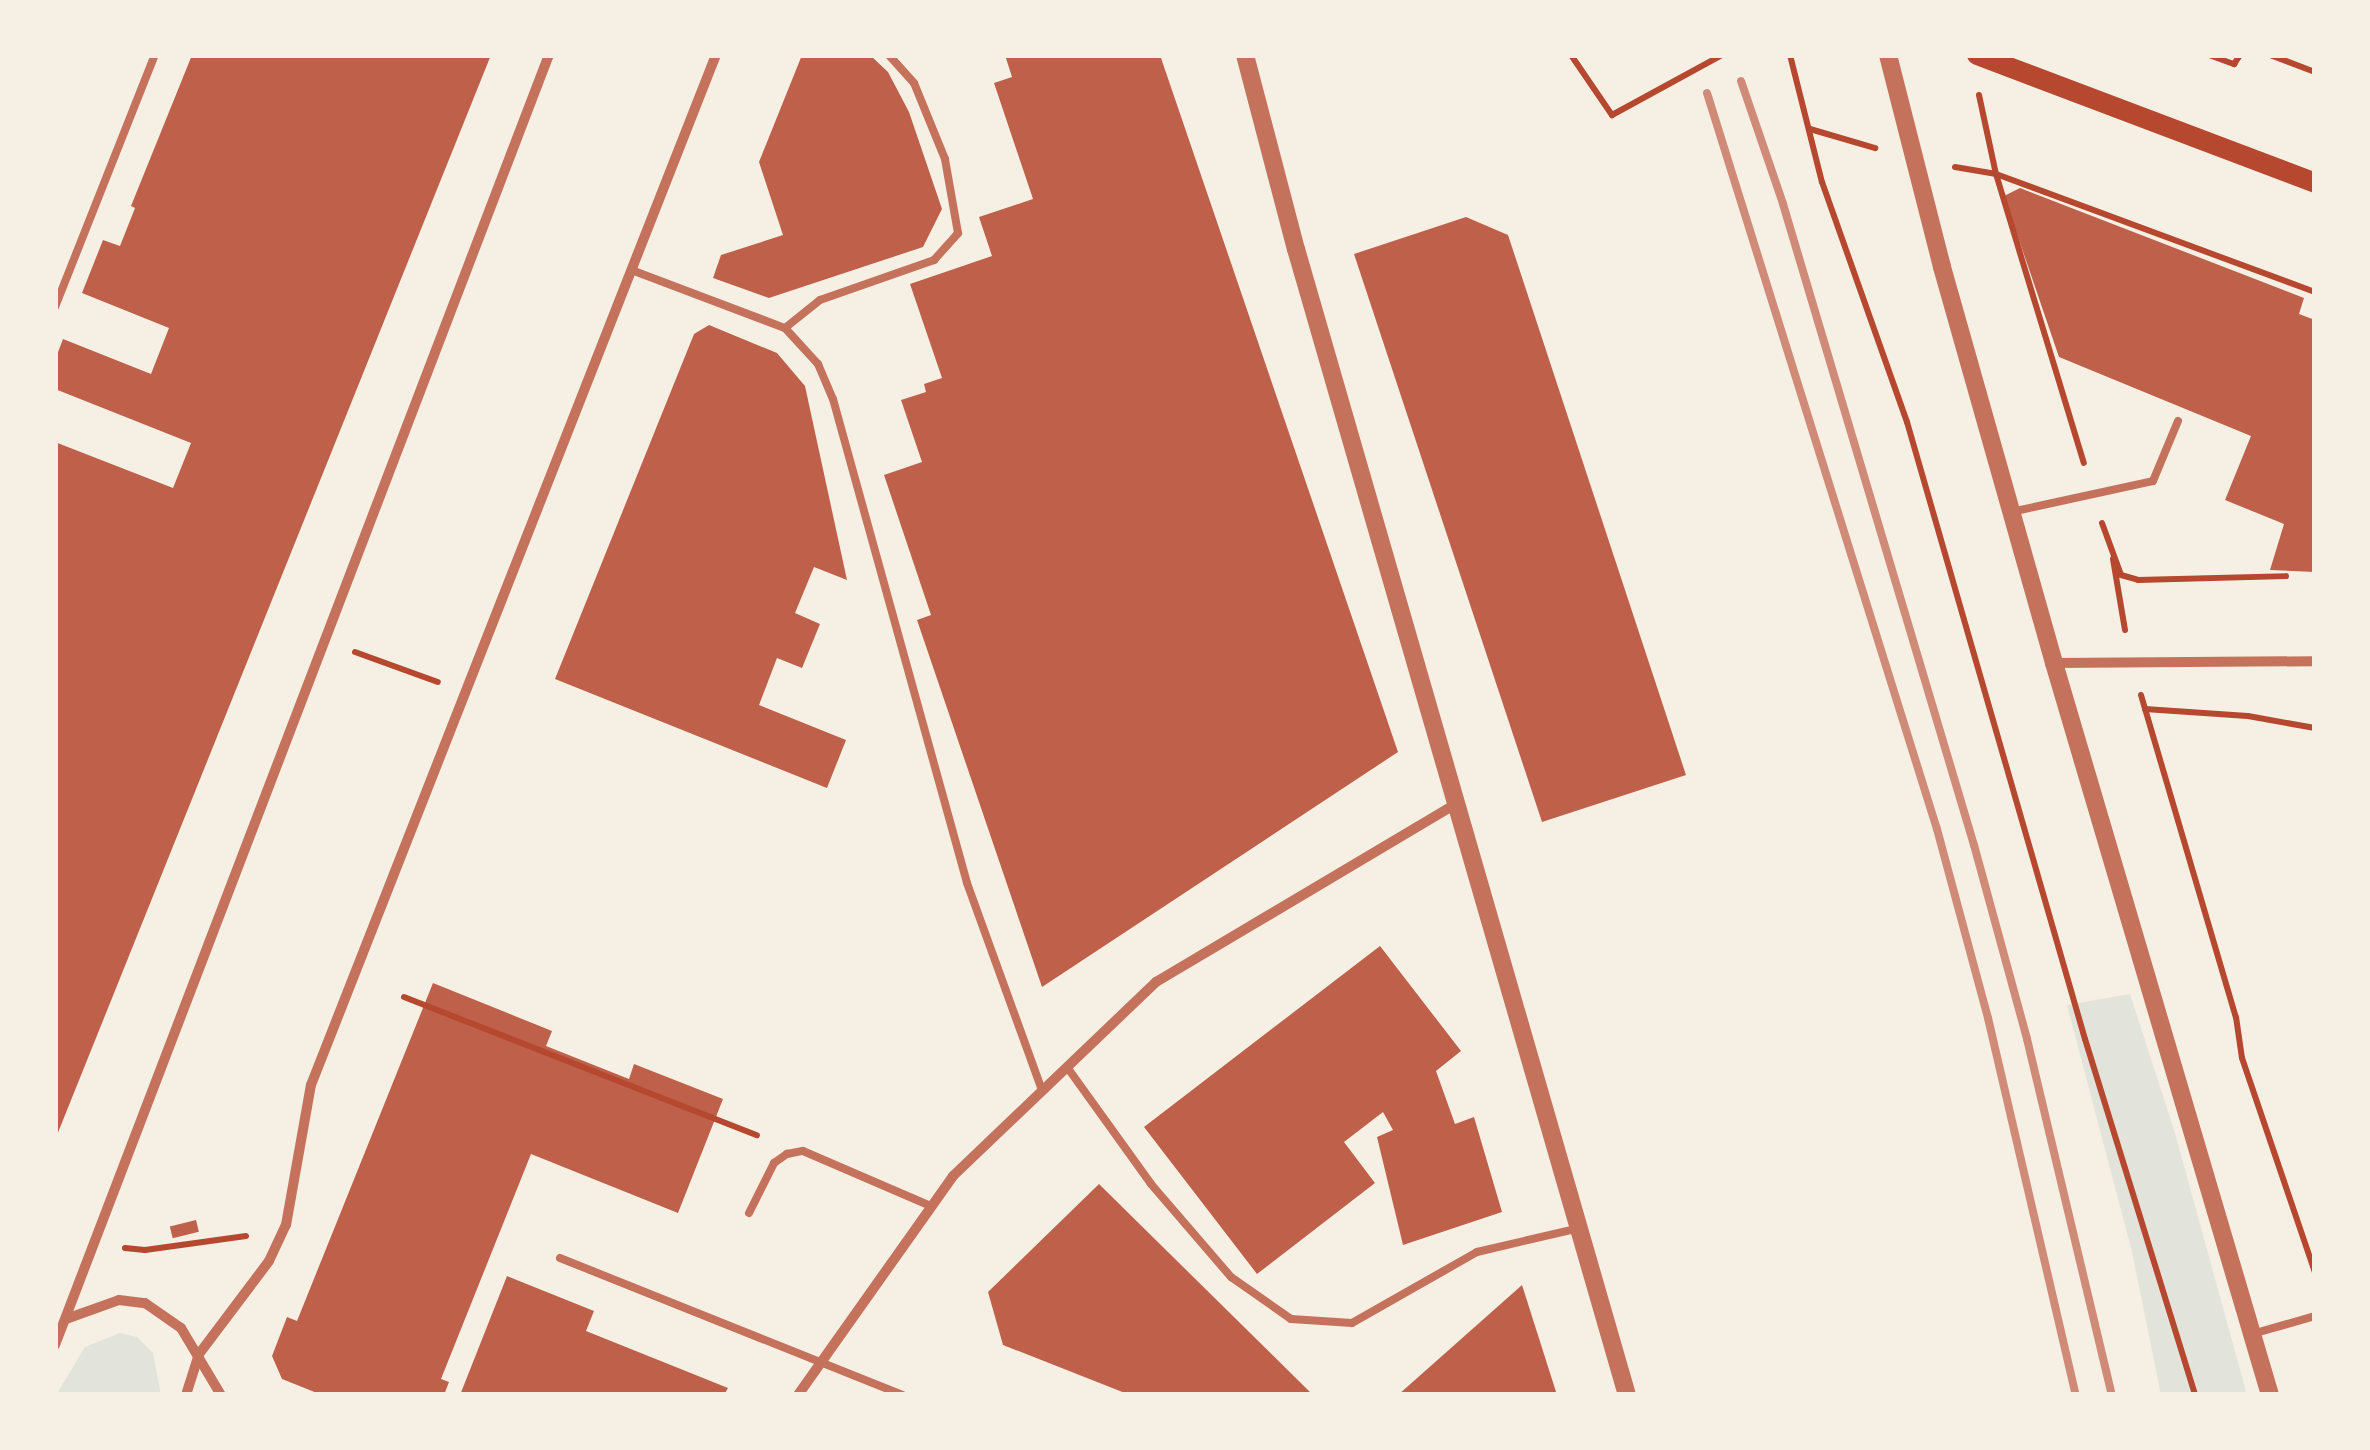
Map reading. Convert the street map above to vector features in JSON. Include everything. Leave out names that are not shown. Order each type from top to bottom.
[{"type":"main road","points":[[1977,55],[2315,183]]},
{"type":"street","points":[[55,1345],[549,55]]},
{"type":"street","points":[[186,1395],[199,1354],[268,1261],[291,1207],[311,1085],[716,55]]},
{"type":"street","points":[[1245,55],[1627,1395]]},
{"type":"street","points":[[1888,55],[2054,663],[2270,1395]]},
{"type":"street","points":[[2054,663],[2315,661]]},
{"type":"street","points":[[798,1395],[953,1176],[1156,982],[1456,804]]},
{"type":"street","points":[[65,1320],[119,1300],[145,1303],[181,1328],[221,1395]]},
{"type":"lane","points":[[55,307],[155,55]]},
{"type":"lane","points":[[785,328],[820,300],[934,260],[958,232],[945,159],[914,83],[890,55]]},
{"type":"lane","points":[[634,271],[785,328],[818,364],[833,399],[981,923],[1042,1090]]},
{"type":"lane","points":[[2011,512],[2152,480],[2178,421]]},
{"type":"lane","points":[[1067,1067],[1152,1184],[1231,1277],[1291,1319],[1352,1323],[1477,1252],[1579,1228]]},
{"type":"lane","points":[[749,1213],[774,1163],[802,1151],[931,1206]]},
{"type":"lane","points":[[560,1258],[903,1395]]},
{"type":"lane","points":[[2252,1334],[2315,1316]]},
{"type":"path","points":[[1571,55],[1612,115],[1722,55]]},
{"type":"path","points":[[1790,55],[1822,182],[1907,422],[2085,1039],[2195,1395]]},
{"type":"path","points":[[2209,55],[2234,64],[2240,55]]},
{"type":"path","points":[[2270,55],[2315,72]]},
{"type":"path","points":[[1978,89],[1996,174],[2113,560],[2131,662],[2221,964],[2242,1058],[2315,1272]]},
{"type":"path","points":[[1996,174],[2315,292]]},
{"type":"path","points":[[2113,560],[2121,575],[2138,580],[2286,576]]},
{"type":"path","points":[[325,641],[466,693]]},
{"type":"path","points":[[2145,710],[2248,716],[2315,728]]},
{"type":"path","points":[[404,997],[716,1123],[767,1138],[794,1153]]},
{"type":"path","points":[[98,1236],[130,1250],[145,1250],[244,1235],[268,1261]]},
{"type":"shaded area","points":[[2130,994],[2175,1133],[2247,1395],[2161,1395],[2132,1252],[2067,1005]]},
{"type":"shaded area","points":[[120,1333],[137,1337],[153,1353],[161,1395],[56,1395],[85,1347]]},
{"type":"building","points":[[192,55],[491,55],[55,1140],[55,442],[173,488],[191,443],[55,389],[55,360],[63,339],[151,374],[169,328],[82,293],[103,240],[120,246],[135,208],[131,206]]},
{"type":"building","points":[[802,55],[870,55],[888,72],[909,112],[942,209],[923,247],[769,298],[713,278],[721,255],[783,235],[759,162]]},
{"type":"building","points":[[1005,55],[1160,55],[1398,752],[1042,987],[917,620],[931,615],[884,475],[922,462],[901,400],[926,392],[924,384],[942,378],[910,284],[992,256],[979,217],[1033,199],[994,83],[1012,77]]},
{"type":"building","points":[[2020,188],[2304,298],[2299,314],[2315,320],[2315,572],[2270,570],[2284,524],[2225,500],[2251,436],[2059,357],[2004,196]]},
{"type":"building","points":[[1466,217],[1508,235],[1686,775],[1542,822],[1354,254]]},
{"type":"building","points":[[709,325],[777,353],[805,386],[847,580],[814,567],[795,613],[820,624],[802,668],[777,658],[759,705],[846,740],[827,788],[555,679],[694,334]]},
{"type":"building","points":[[1380,946],[1461,1051],[1436,1071],[1455,1124],[1474,1117],[1502,1212],[1403,1245],[1377,1137],[1393,1130],[1383,1112],[1344,1142],[1375,1183],[1257,1274],[1144,1127]]},
{"type":"building","points":[[433,983],[552,1031],[546,1046],[629,1079],[634,1064],[723,1099],[678,1213],[531,1154],[441,1379],[449,1382],[444,1395],[322,1395],[282,1379],[272,1356],[287,1317],[297,1321]]},
{"type":"building","points":[[1099,1184],[1313,1395],[1130,1395],[1003,1345],[988,1292]]},
{"type":"building","points":[[196,1220],[199,1232],[173,1238],[170,1227]]},
{"type":"building","points":[[507,1276],[594,1311],[586,1331],[728,1388],[724,1395],[460,1395]]},
{"type":"building","points":[[1522,1285],[1557,1395],[1398,1395]]},
{"type":"railway","points":[[1741,81],[1783,204],[1974,845],[2027,1039],[2112,1395]]},
{"type":"railway","points":[[1707,93],[1937,829],[1988,1018],[2076,1395]]}]
